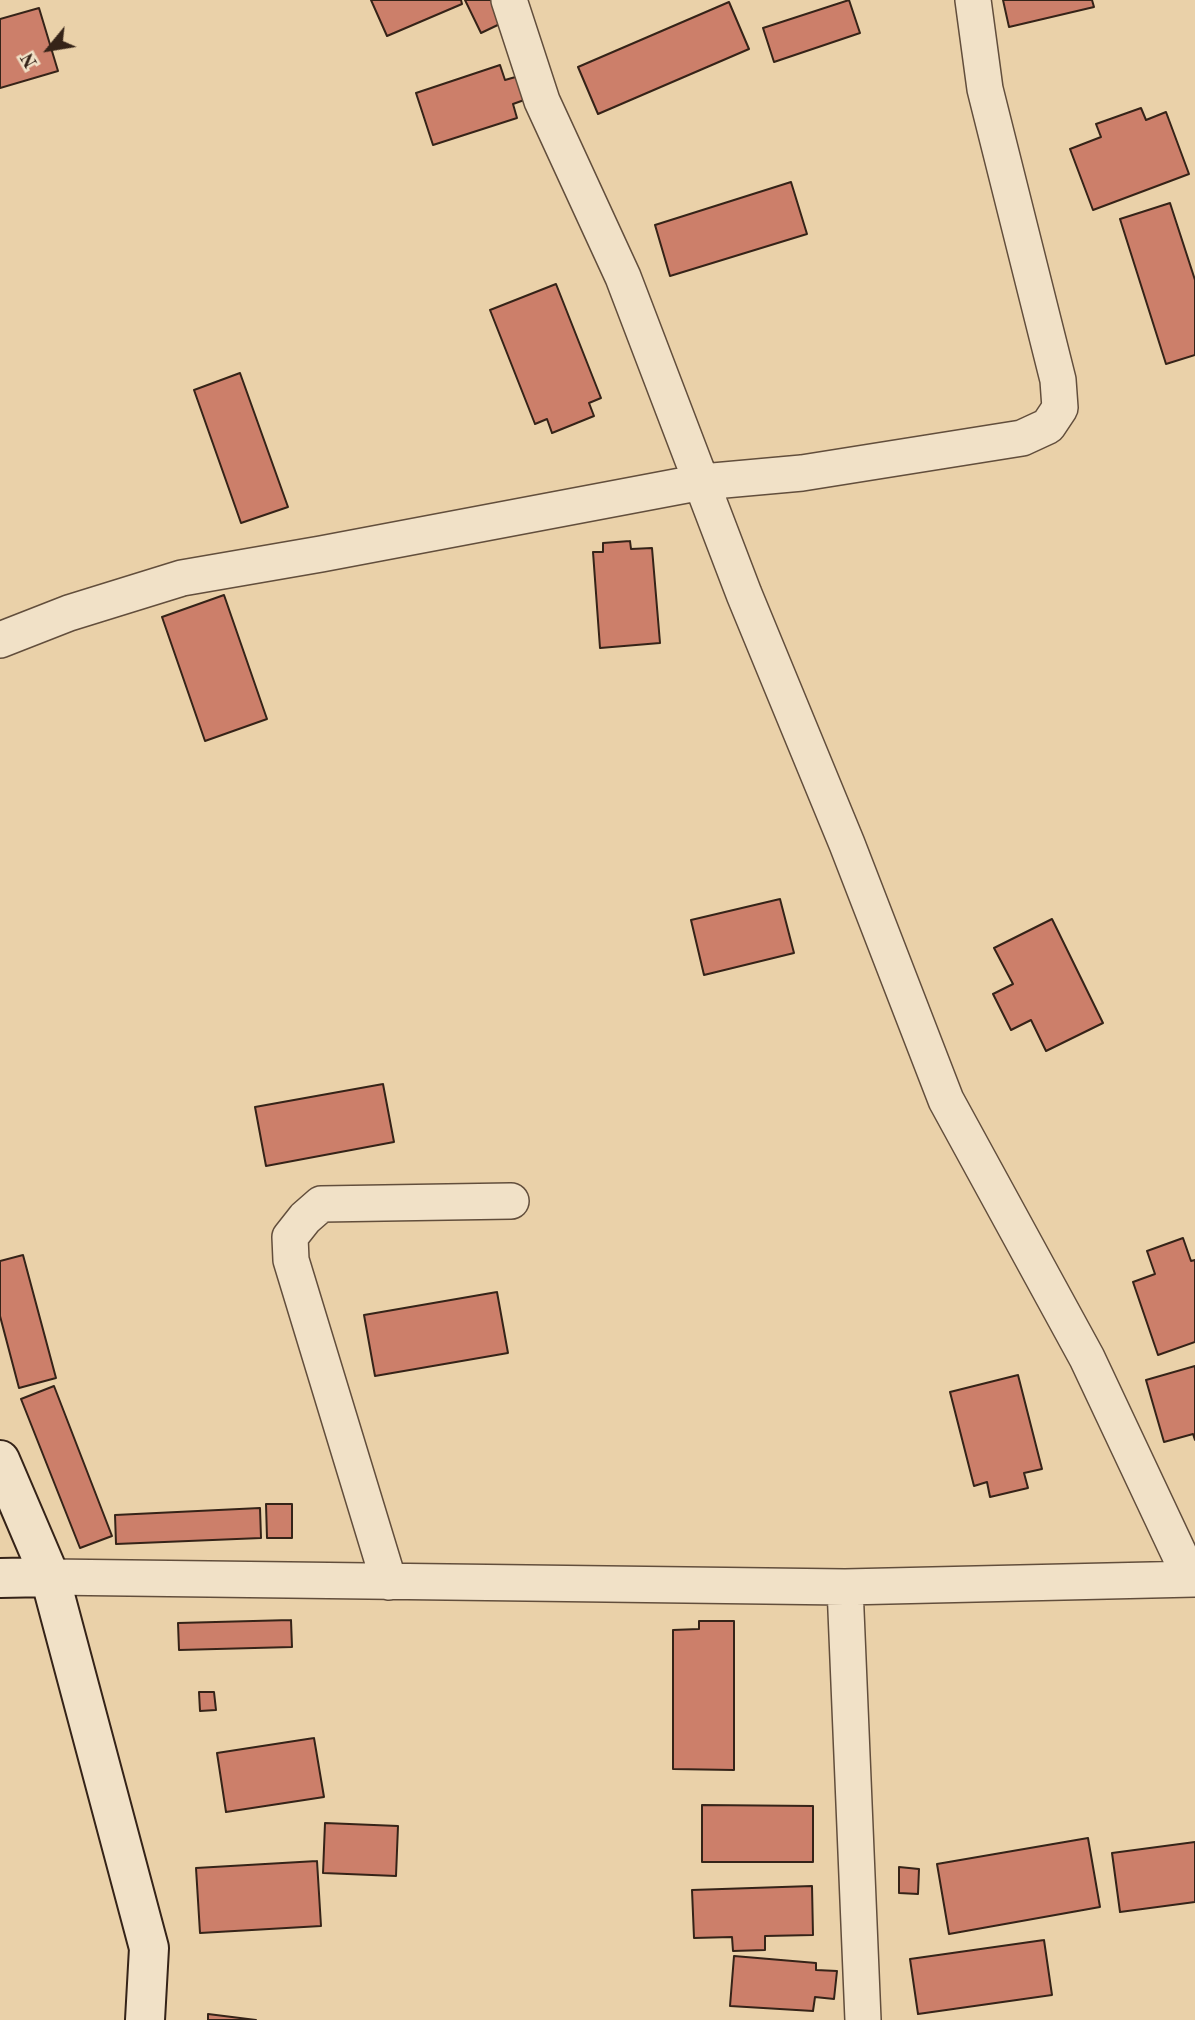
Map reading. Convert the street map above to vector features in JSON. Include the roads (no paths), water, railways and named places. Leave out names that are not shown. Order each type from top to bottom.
[{"type":"street","points":[[0,1578],[845,1587],[1193,1579],[1087,1358],[946,1100],[847,844],[744,594],[623,277],[542,101],[509,0]]},
{"type":"street","points":[[0,640],[69,613],[182,578],[702,482],[802,473],[1022,438],[1048,426],[1060,408],[1058,380],[985,89],[973,0]]},
{"type":"street","points":[[389,1582],[291,1260],[290,1237],[305,1217],[321,1204],[511,1201]]},
{"type":"street","points":[[0,1460],[50,1577],[149,1948],[145,2020]]},
{"type":"street","points":[[845,1587],[863,2020]]}]
